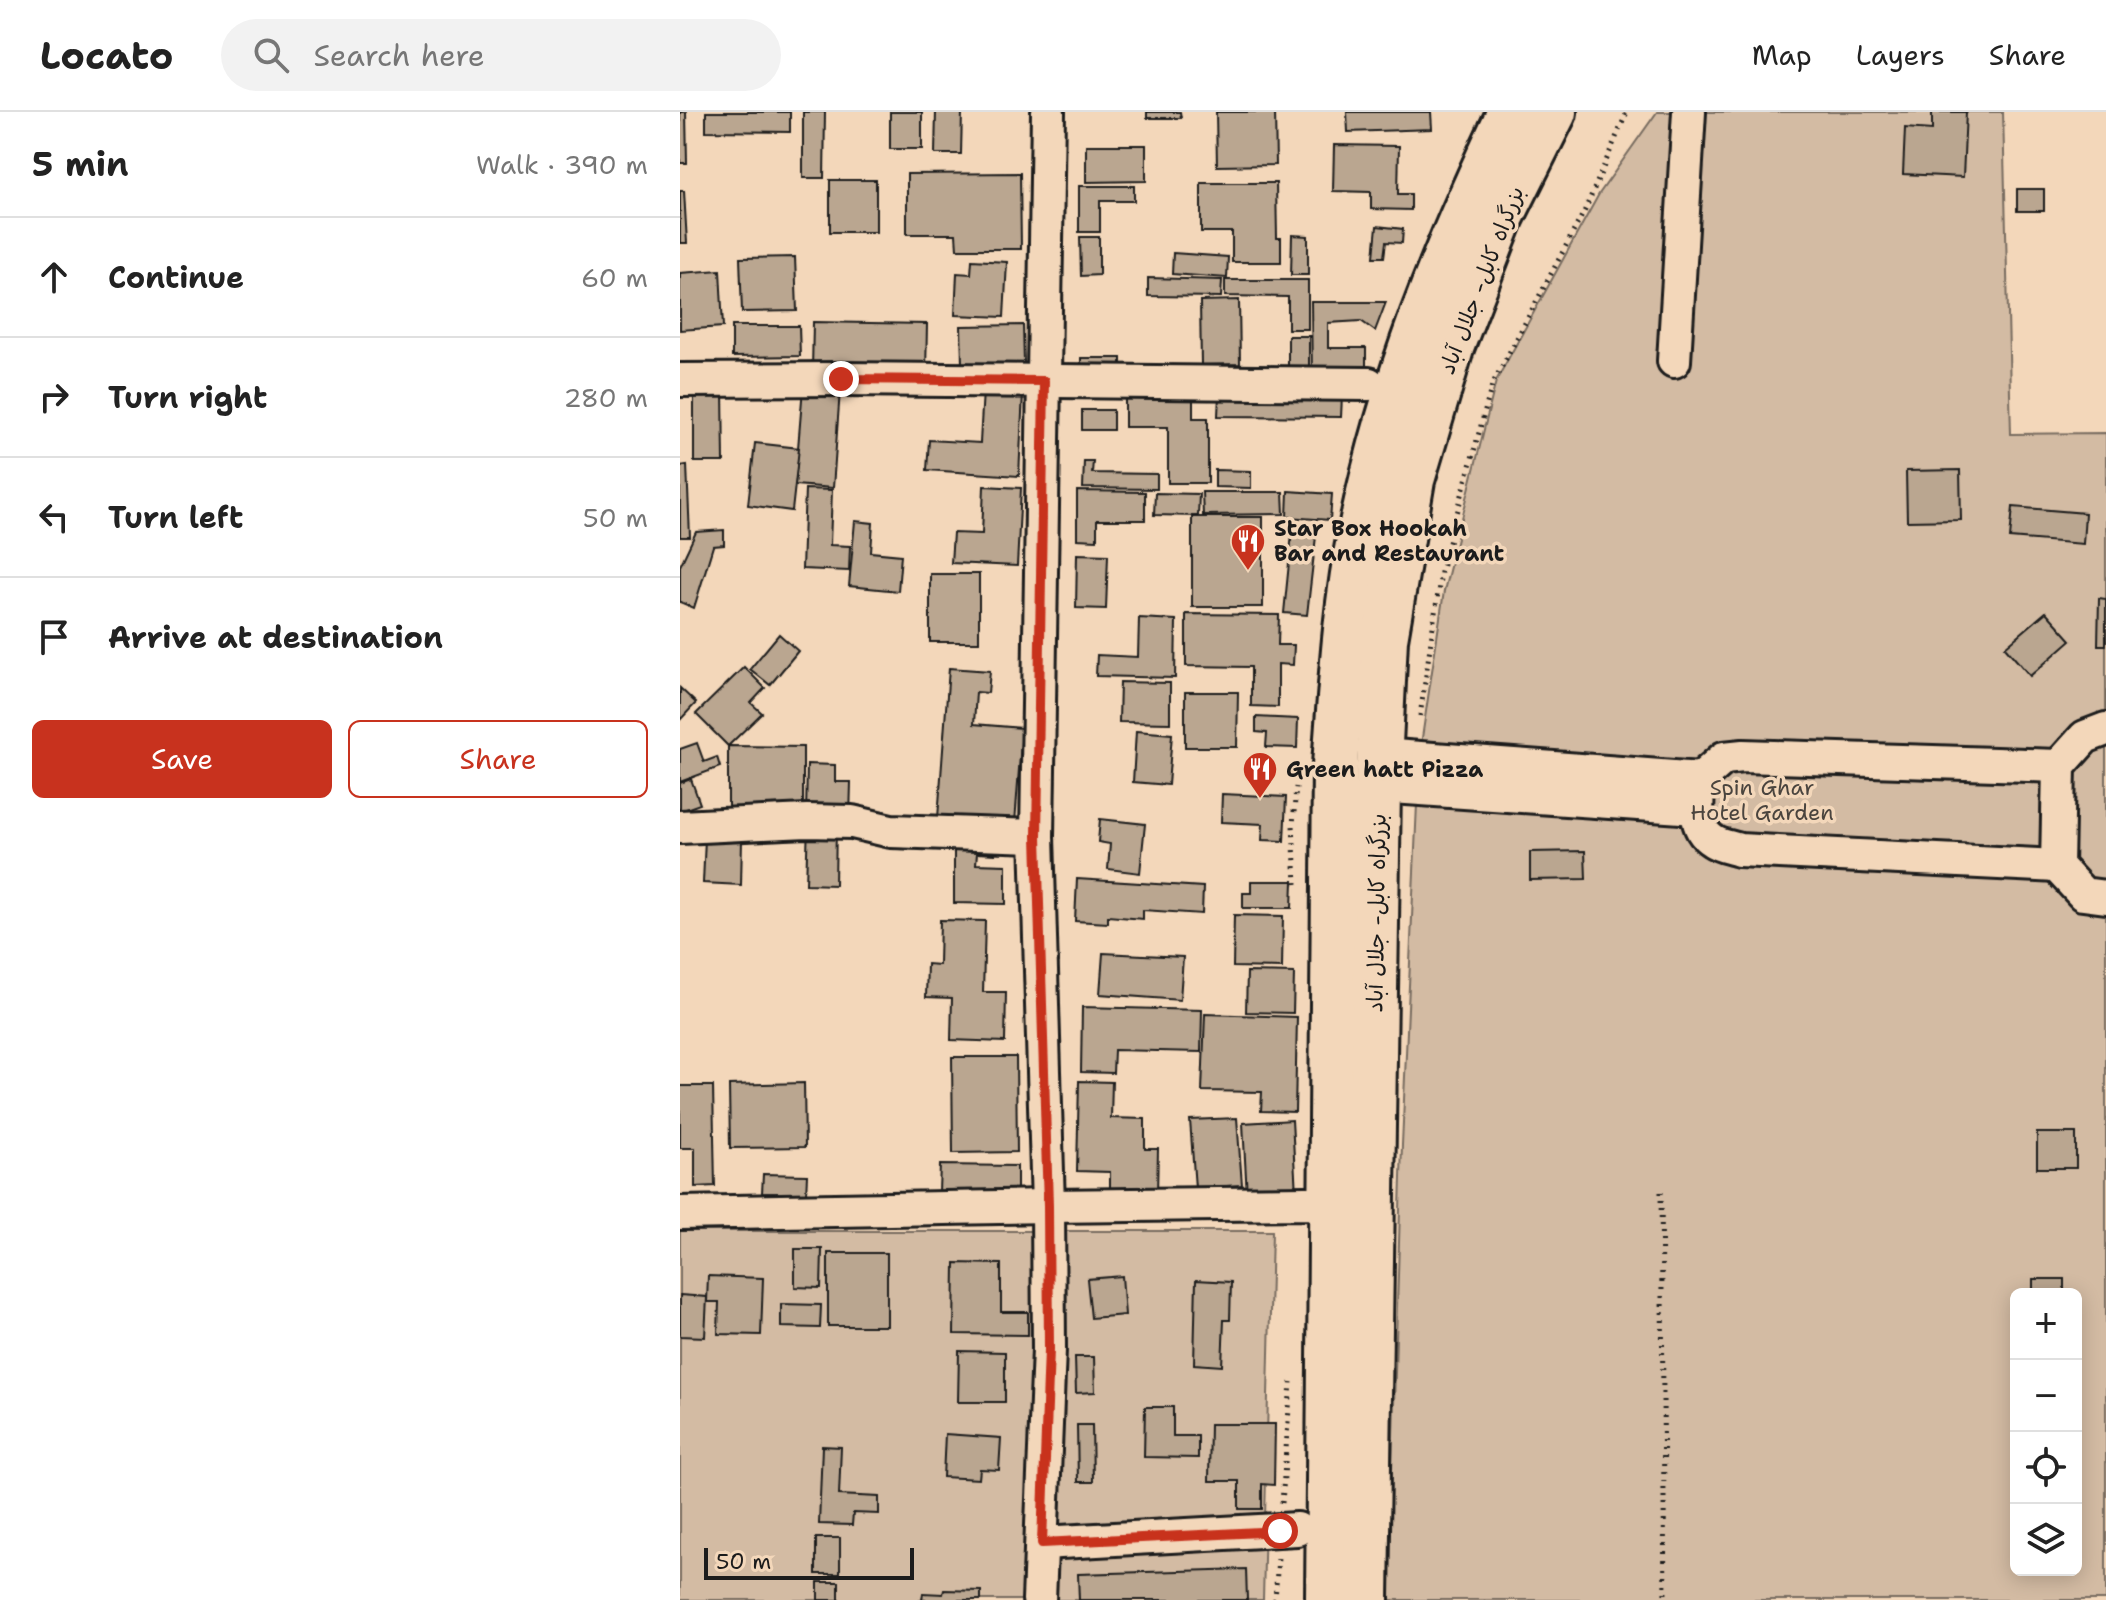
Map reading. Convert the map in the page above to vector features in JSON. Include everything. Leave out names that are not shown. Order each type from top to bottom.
[{"type":"highway","name":"بزرگراه کابل- جلال آباد","points":[[1366,1600],[1335,765],[1344,640],[1360,531],[1384,429],[1415,331],[1467,200],[1510,112]]},
{"type":"highway","name":"بزرگراه کابل- جلال آباد","points":[[1328,1600],[1352,1204],[1391,766],[1385,639],[1412,480],[1452,345],[1502,216],[1554,112]]},
{"type":"street","points":[[1039,1600],[1049,1349],[1037,836],[1048,112]]},
{"type":"street","points":[[1674,361],[1689,112]]},
{"type":"street","points":[[680,380],[1369,384]]},
{"type":"street","points":[[2106,729],[2085,737],[2059,766],[2057,866],[2083,894],[2106,897]]},
{"type":"street","points":[[2057,866],[1739,850],[1712,841],[1701,828],[1698,794],[1710,769],[1724,758],[1743,756],[2059,766]]},
{"type":"street","points":[[1391,766],[1698,794]]},
{"type":"street","points":[[1391,766],[1698,794]]},
{"type":"street","points":[[680,827],[852,822],[891,831],[1037,836]]},
{"type":"street","points":[[680,1213],[1352,1204]]},
{"type":"street","points":[[1042,1543],[1297,1529]]},
{"type":"path","points":[[1391,766],[1492,385],[1585,210],[1627,112]]},
{"type":"path","points":[[1661,1192],[1665,1600]]},
{"type":"green space","name":"Spin Ghar Hotel Garden","points":[[1657,112],[2003,112],[2011,434],[2106,433],[2106,1600],[1388,1600],[1402,1145],[1419,758],[1444,591],[1496,381],[1599,194]]},
{"type":"green space","points":[[680,1231],[1272,1231],[1263,1600],[680,1600]]},
{"type":"building","points":[[680,112],[686,112],[687,163],[680,163]]},
{"type":"building","points":[[706,112],[790,112],[790,132],[706,131]]},
{"type":"building","points":[[803,112],[825,112],[824,178],[803,178]]},
{"type":"building","points":[[890,112],[922,112],[922,149],[890,149]]},
{"type":"building","points":[[936,112],[962,112],[961,154],[935,154]]},
{"type":"building","points":[[1147,112],[1180,112],[1181,118],[1147,118]]},
{"type":"building","points":[[1216,112],[1275,112],[1276,165],[1217,166]]},
{"type":"building","points":[[1347,112],[1431,112],[1432,129],[1348,132]]},
{"type":"building","points":[[1932,112],[1966,112],[1963,177],[1903,174],[1905,128],[1932,130]]},
{"type":"building","points":[[1086,145],[1146,145],[1146,181],[1086,182]]},
{"type":"building","points":[[1334,145],[1399,146],[1398,194],[1411,194],[1411,210],[1371,209],[1371,192],[1333,191]]},
{"type":"building","points":[[1020,173],[1021,249],[957,249],[956,234],[907,234],[907,174]]},
{"type":"building","points":[[830,180],[876,180],[876,232],[830,232]]},
{"type":"building","points":[[1201,183],[1276,183],[1277,238],[1281,238],[1281,262],[1232,262],[1232,232],[1201,232]]},
{"type":"building","points":[[1079,186],[1134,186],[1134,201],[1100,201],[1100,232],[1079,232]]},
{"type":"building","points":[[2017,189],[2044,189],[2044,211],[2017,211]]},
{"type":"building","points":[[680,191],[684,191],[687,243],[680,243]]},
{"type":"building","points":[[1377,226],[1403,229],[1402,243],[1386,242],[1384,257],[1374,257]]},
{"type":"building","points":[[1292,235],[1308,236],[1308,275],[1291,275]]},
{"type":"building","points":[[1080,237],[1099,237],[1099,275],[1081,276]]},
{"type":"building","points":[[1173,253],[1228,257],[1227,278],[1172,274]]},
{"type":"building","points":[[795,257],[797,311],[742,312],[740,258]]},
{"type":"building","points":[[972,260],[1007,262],[1004,317],[955,315],[957,273],[971,274]]},
{"type":"building","points":[[720,270],[723,327],[680,330],[680,273]]},
{"type":"building","points":[[1148,278],[1222,280],[1221,297],[1148,296]]},
{"type":"building","points":[[1225,280],[1308,280],[1308,329],[1288,329],[1288,297],[1225,296]]},
{"type":"building","points":[[1239,300],[1240,364],[1201,365],[1200,301]]},
{"type":"building","points":[[1311,302],[1386,302],[1375,331],[1361,321],[1328,323],[1328,348],[1366,348],[1366,380],[1312,380]]},
{"type":"building","points":[[813,322],[927,324],[926,373],[812,371]]},
{"type":"building","points":[[1023,325],[1024,363],[962,364],[961,326]]},
{"type":"building","points":[[732,326],[799,326],[800,356],[732,357]]},
{"type":"building","points":[[1288,336],[1309,336],[1309,376],[1288,376]]},
{"type":"building","points":[[1081,358],[1121,358],[1121,376],[1081,378]]},
{"type":"building","points":[[803,387],[840,390],[833,488],[795,485]]},
{"type":"building","points":[[694,389],[723,389],[724,462],[694,462]]},
{"type":"building","points":[[983,390],[1023,392],[1019,476],[927,470],[929,440],[980,443]]},
{"type":"building","points":[[1125,393],[1193,393],[1193,418],[1208,418],[1208,483],[1168,483],[1168,427],[1125,427]]},
{"type":"building","points":[[1219,394],[1342,396],[1341,417],[1218,416]]},
{"type":"building","points":[[1082,410],[1113,410],[1113,430],[1082,430]]},
{"type":"building","points":[[755,443],[799,448],[792,511],[748,505]]},
{"type":"building","points":[[1084,461],[1093,461],[1092,473],[1157,474],[1157,489],[1083,488]]},
{"type":"building","points":[[687,465],[690,537],[680,537],[680,466]]},
{"type":"building","points":[[1215,470],[1251,471],[1251,488],[1215,487]]},
{"type":"building","points":[[1960,470],[1961,520],[1907,521],[1906,471]]},
{"type":"building","points":[[984,486],[1021,488],[1017,566],[951,563],[953,533],[982,534]]},
{"type":"building","points":[[805,489],[832,490],[830,545],[850,546],[849,571],[802,569]]},
{"type":"building","points":[[1077,491],[1145,492],[1145,520],[1097,520],[1097,540],[1077,539]]},
{"type":"building","points":[[1288,491],[1332,494],[1330,520],[1287,517]]},
{"type":"building","points":[[1202,492],[1283,492],[1284,514],[1203,515]]},
{"type":"building","points":[[1155,493],[1199,494],[1198,516],[1154,515]]},
{"type":"building","points":[[2013,507],[2085,513],[2083,544],[2010,538]]},
{"type":"building","points":[[1192,517],[1263,517],[1263,607],[1192,607]]},
{"type":"building","points":[[855,521],[873,523],[871,552],[901,555],[898,591],[849,586]]},
{"type":"building","points":[[724,530],[724,545],[713,546],[694,608],[680,602],[680,566],[696,532]]},
{"type":"building","points":[[1292,533],[1316,536],[1307,615],[1284,613]]},
{"type":"building","points":[[1077,554],[1108,555],[1106,609],[1076,608]]},
{"type":"building","points":[[930,574],[979,574],[979,642],[930,642]]},
{"type":"building","points":[[2099,598],[2106,599],[2106,645],[2098,645]]},
{"type":"building","points":[[2046,612],[2071,640],[2030,676],[2005,647]]},
{"type":"building","points":[[1186,614],[1279,615],[1278,645],[1294,645],[1293,665],[1278,664],[1278,707],[1251,706],[1251,667],[1186,666]]},
{"type":"building","points":[[1139,618],[1176,620],[1175,678],[1096,676],[1097,655],[1138,657]]},
{"type":"building","points":[[779,634],[798,651],[770,685],[750,669]]},
{"type":"building","points":[[744,667],[765,688],[751,703],[762,713],[728,746],[696,714]]},
{"type":"building","points":[[949,668],[990,671],[988,693],[976,692],[974,724],[1022,728],[1015,823],[938,818]]},
{"type":"building","points":[[1120,682],[1170,683],[1170,723],[1119,722]]},
{"type":"building","points":[[680,688],[696,703],[680,720]]},
{"type":"building","points":[[1185,692],[1238,692],[1237,747],[1185,747]]},
{"type":"building","points":[[1256,717],[1298,719],[1297,748],[1266,747],[1267,733],[1256,732]]},
{"type":"building","points":[[1136,731],[1172,734],[1168,785],[1133,782]]},
{"type":"building","points":[[697,743],[704,762],[717,757],[720,767],[680,782],[680,749]]},
{"type":"building","points":[[728,746],[803,747],[803,815],[728,815]]},
{"type":"building","points":[[807,764],[835,765],[835,782],[851,782],[850,818],[806,817]]},
{"type":"building","points":[[691,779],[700,804],[680,811],[680,783]]},
{"type":"building","points":[[1222,794],[1286,797],[1284,841],[1262,840],[1263,824],[1221,822]]},
{"type":"building","points":[[1100,819],[1145,824],[1140,873],[1108,869],[1110,844],[1098,842]]},
{"type":"building","points":[[808,823],[836,824],[835,885],[806,884]]},
{"type":"building","points":[[954,836],[995,836],[995,854],[977,853],[976,864],[1006,865],[1006,904],[954,903]]},
{"type":"building","points":[[705,838],[742,839],[741,885],[703,883]]},
{"type":"building","points":[[1585,851],[1586,879],[1530,880],[1530,852]]},
{"type":"building","points":[[1077,879],[1203,887],[1202,914],[1143,910],[1143,919],[1108,916],[1108,923],[1075,921]]},
{"type":"building","points":[[1251,881],[1293,881],[1292,908],[1243,908],[1243,893],[1251,893]]},
{"type":"building","points":[[1234,915],[1283,916],[1282,968],[1233,967]]},
{"type":"building","points":[[940,920],[985,921],[983,992],[1006,992],[1005,1042],[951,1040],[952,998],[926,997],[927,964],[939,965]]},
{"type":"building","points":[[1103,953],[1183,957],[1180,1000],[1100,994]]},
{"type":"building","points":[[1247,972],[1294,973],[1293,1013],[1246,1012]]},
{"type":"building","points":[[1082,1007],[1202,1010],[1201,1052],[1114,1050],[1113,1073],[1081,1072]]},
{"type":"building","points":[[1205,1014],[1297,1017],[1295,1112],[1261,1111],[1262,1092],[1202,1091]]},
{"type":"building","points":[[952,1057],[1016,1057],[1017,1152],[953,1153]]},
{"type":"building","points":[[1079,1081],[1112,1082],[1111,1118],[1145,1119],[1145,1149],[1158,1149],[1157,1194],[1110,1193],[1110,1172],[1077,1171]]},
{"type":"building","points":[[804,1083],[805,1147],[730,1148],[729,1085]]},
{"type":"building","points":[[680,1086],[713,1086],[715,1186],[695,1187],[695,1148],[680,1148]]},
{"type":"building","points":[[1237,1118],[1242,1185],[1195,1188],[1190,1120]]},
{"type":"building","points":[[1292,1120],[1296,1194],[1247,1196],[1243,1123]]},
{"type":"building","points":[[2037,1133],[2076,1133],[2076,1168],[2037,1168]]},
{"type":"building","points":[[940,1165],[1017,1166],[1017,1191],[939,1191]]},
{"type":"building","points":[[763,1174],[807,1175],[806,1195],[762,1193]]},
{"type":"building","points":[[795,1249],[822,1249],[821,1288],[795,1287]]},
{"type":"building","points":[[828,1253],[887,1253],[887,1326],[828,1326]]},
{"type":"building","points":[[955,1263],[1001,1264],[1001,1312],[1028,1312],[1028,1335],[954,1334]]},
{"type":"building","points":[[708,1276],[763,1278],[761,1335],[718,1334],[719,1302],[707,1302]]},
{"type":"building","points":[[1122,1276],[1125,1315],[1091,1318],[1087,1279]]},
{"type":"building","points":[[2033,1279],[2064,1279],[2064,1288],[2033,1288]]},
{"type":"building","points":[[1196,1280],[1231,1282],[1230,1320],[1224,1320],[1222,1366],[1194,1364]]},
{"type":"building","points":[[680,1295],[707,1297],[705,1337],[680,1336]]},
{"type":"building","points":[[781,1304],[821,1305],[820,1328],[781,1327]]},
{"type":"building","points":[[959,1351],[1005,1352],[1005,1402],[958,1402]]},
{"type":"building","points":[[1075,1357],[1094,1357],[1095,1392],[1076,1393]]},
{"type":"building","points":[[1145,1407],[1173,1407],[1173,1436],[1198,1436],[1198,1458],[1144,1457]]},
{"type":"building","points":[[1210,1424],[1275,1424],[1274,1485],[1262,1484],[1262,1509],[1239,1509],[1239,1481],[1209,1481]]},
{"type":"building","points":[[1077,1425],[1092,1425],[1093,1482],[1078,1482]]},
{"type":"building","points":[[945,1434],[1001,1438],[999,1470],[980,1469],[979,1479],[943,1477]]},
{"type":"building","points":[[822,1446],[841,1447],[839,1495],[879,1497],[879,1514],[853,1513],[852,1525],[819,1524]]},
{"type":"building","points":[[816,1538],[840,1538],[840,1574],[816,1574]]},
{"type":"building","points":[[1246,1569],[1247,1600],[1079,1600],[1078,1574]]},
{"type":"building","points":[[818,1582],[839,1582],[839,1600],[818,1600]]},
{"type":"building","points":[[944,1590],[981,1591],[981,1600],[922,1600],[923,1593],[943,1594]]},
{"type":"place","name":"Star Box Hookah Bar and Restaurant","points":[[1248,572]]},
{"type":"place","name":"Green hatt Pizza","points":[[1260,800]]},
{"type":"route","points":[[841,379],[1044,381],[1037,836],[1049,1349],[1042,1543],[1280,1531]]}]
